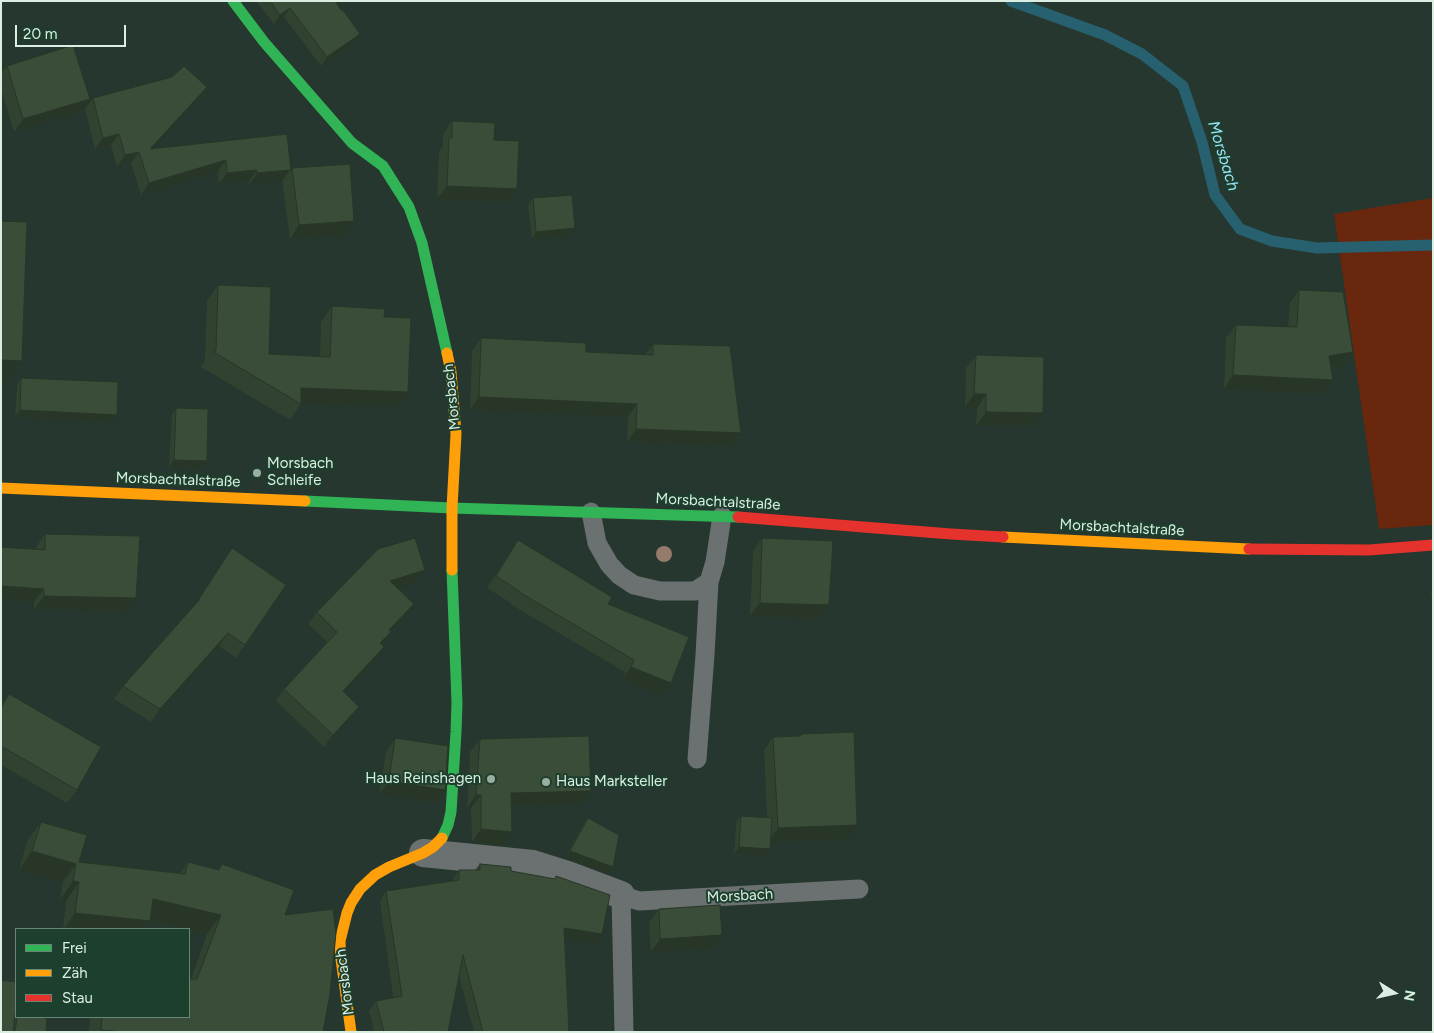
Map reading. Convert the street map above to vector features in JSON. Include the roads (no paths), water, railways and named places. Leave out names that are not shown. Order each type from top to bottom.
[{"type":"main road","name":"Morsbach","points":[[233,1],[264,42],[352,143],[383,166],[409,207],[422,243],[451,372],[456,434],[452,508],[456,732],[450,812],[448,825],[441,840],[423,853],[375,875],[360,889],[351,903],[340,941],[351,1032]]},
{"type":"main road","name":"Morsbachtalstraße","points":[[1,488],[452,508],[722,516],[952,534],[1251,549],[1369,550],[1433,545]]},
{"type":"street","name":"Morsbach","points":[[423,853],[532,864],[621,895]]},
{"type":"lane","points":[[592,512],[597,543],[609,564],[619,575],[634,585],[660,591],[695,592],[709,582]]},
{"type":"lane","points":[[697,760],[709,582],[715,562],[722,516]]},
{"type":"lane","name":"Morsbach","points":[[621,895],[639,901],[860,889]]},
{"type":"lane","points":[[621,895],[624,1032]]},
{"type":"waterway","name":"Morsbach","points":[[1011,1],[1105,35],[1142,54],[1183,86],[1202,142],[1215,195],[1240,229],[1272,241],[1317,248],[1433,245]]},
{"type":"place","name":"Morsbach Schleife","points":[[257,473]]},
{"type":"place","name":"Haus Reinshagen","points":[[491,779]]},
{"type":"place","name":"Haus Marksteller","points":[[546,782]]}]
